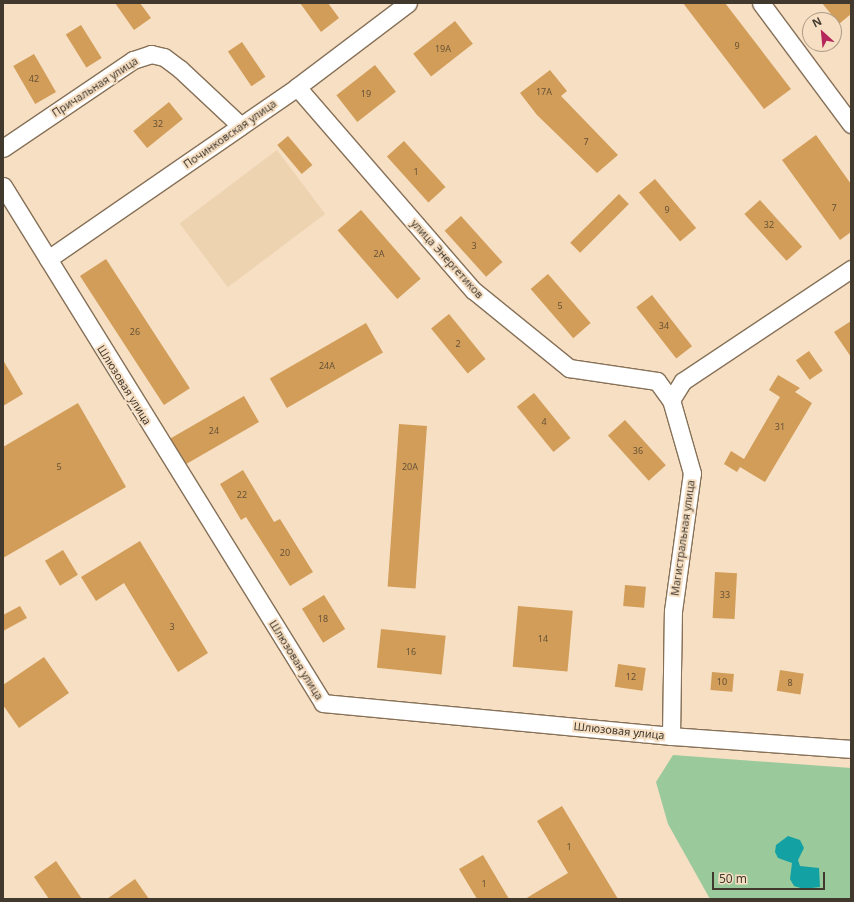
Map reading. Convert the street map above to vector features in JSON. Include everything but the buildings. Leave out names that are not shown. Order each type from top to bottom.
[{"type":"street","name":"Починковская улица","points":[[48,259],[297,87],[408,3]]},
{"type":"street","points":[[761,3],[851,124]]},
{"type":"street","name":"Причальная улица","points":[[3,148],[133,60],[151,54],[164,57],[180,69],[241,126]]},
{"type":"street","name":"улица Энергетиков","points":[[297,87],[473,290],[569,368],[657,381],[672,400]]},
{"type":"street","name":"Шлюзовая улица","points":[[3,186],[323,703],[671,736],[851,749]]},
{"type":"street","points":[[672,400],[683,381],[851,269]]},
{"type":"street","name":"Магистральная улица","points":[[671,736],[673,611],[692,473],[672,400]]},
{"type":"shaded area","points":[[277,150],[325,214],[228,287],[180,223]]},
{"type":"green space","points":[[673,755],[851,768],[851,899],[710,899],[668,824],[656,782]]},
{"type":"water","points":[[788,836],[800,840],[804,848],[798,860],[800,866],[819,868],[820,887],[804,889],[794,886],[790,879],[792,863],[778,858],[775,852],[776,845]]}]
